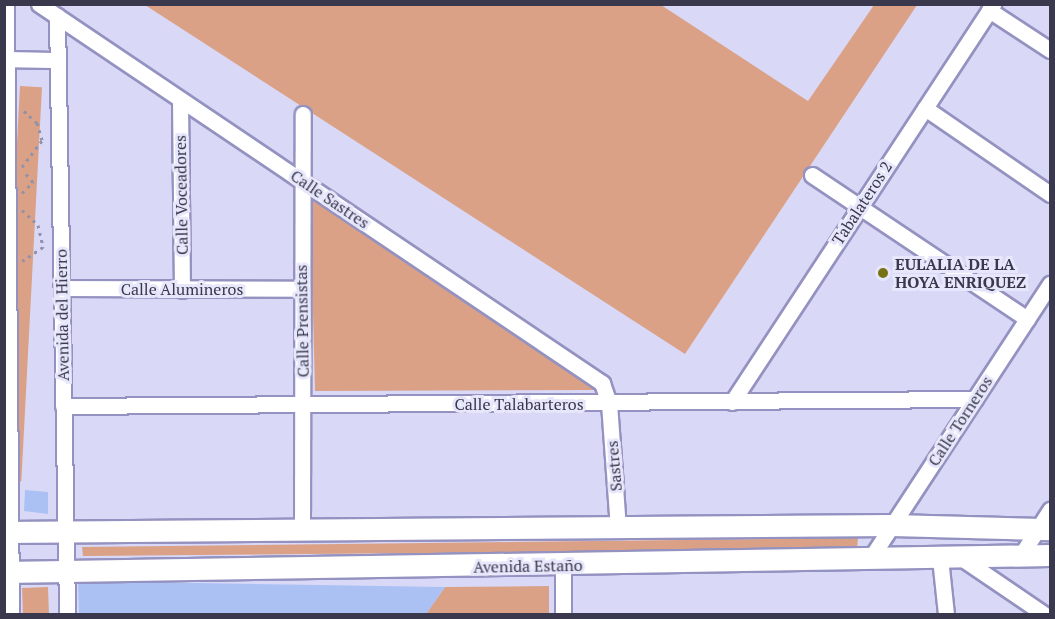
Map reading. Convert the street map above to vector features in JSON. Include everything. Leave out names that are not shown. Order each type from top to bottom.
[{"type":"main road","points":[[7,532],[892,525],[1044,530]]},
{"type":"main road","name":"Avenida Estaño","points":[[7,572],[563,566],[1050,555]]},
{"type":"street","points":[[6,4],[7,572],[11,615]]},
{"type":"street","name":"Calle Sastres","points":[[39,4],[590,374],[607,391],[609,403]]},
{"type":"street","points":[[991,7],[1050,50]]},
{"type":"street","name":"Tabalateros 2","points":[[732,402],[991,7]]},
{"type":"street","name":"Avenida del Hierro","points":[[57,16],[67,615]]},
{"type":"street","points":[[5,59],[58,60]]},
{"type":"street","name":"Calle Voceadores","points":[[180,100],[182,290]]},
{"type":"street","points":[[925,108],[1050,194]]},
{"type":"street","name":"Calle Prensistas","points":[[302,529],[303,114]]},
{"type":"street","points":[[812,175],[1028,319]]},
{"type":"street","name":"Calle Torneros","points":[[870,559],[1050,284]]},
{"type":"street","name":"Calle Alumineros","points":[[62,288],[302,290]]},
{"type":"street","name":"Calle Talabarteros","points":[[63,406],[975,399]]},
{"type":"street","name":"Sastres","points":[[609,403],[618,528]]},
{"type":"street","points":[[1021,555],[1044,530],[1050,510]]},
{"type":"street","points":[[946,615],[950,557],[1044,615]]},
{"type":"street","points":[[563,566],[563,615]]},
{"type":"path","points":[[6,96],[37,123],[42,140],[21,169],[33,182],[21,194],[21,209],[38,225],[43,247],[7,269]]},
{"type":"shaded area","points":[[145,5],[661,5],[808,101],[874,5],[917,5],[685,354]]},
{"type":"shaded area","points":[[20,86],[42,87],[21,482],[4,481],[4,391]]},
{"type":"shaded area","points":[[310,196],[597,390],[315,391]]},
{"type":"shaded area","points":[[858,538],[857,549],[83,556],[82,547]]},
{"type":"shaded area","points":[[549,586],[549,614],[426,614],[445,587]]},
{"type":"shaded area","points":[[48,587],[49,614],[23,614],[22,588]]},
{"type":"building","points":[[25,490],[48,492],[48,514],[24,511]]},
{"type":"building","points":[[78,581],[445,587],[426,614],[79,614]]},
{"type":"place","name":"EULALIA DE LA HOYA ENRIQUEZ","points":[[883,273]]}]
